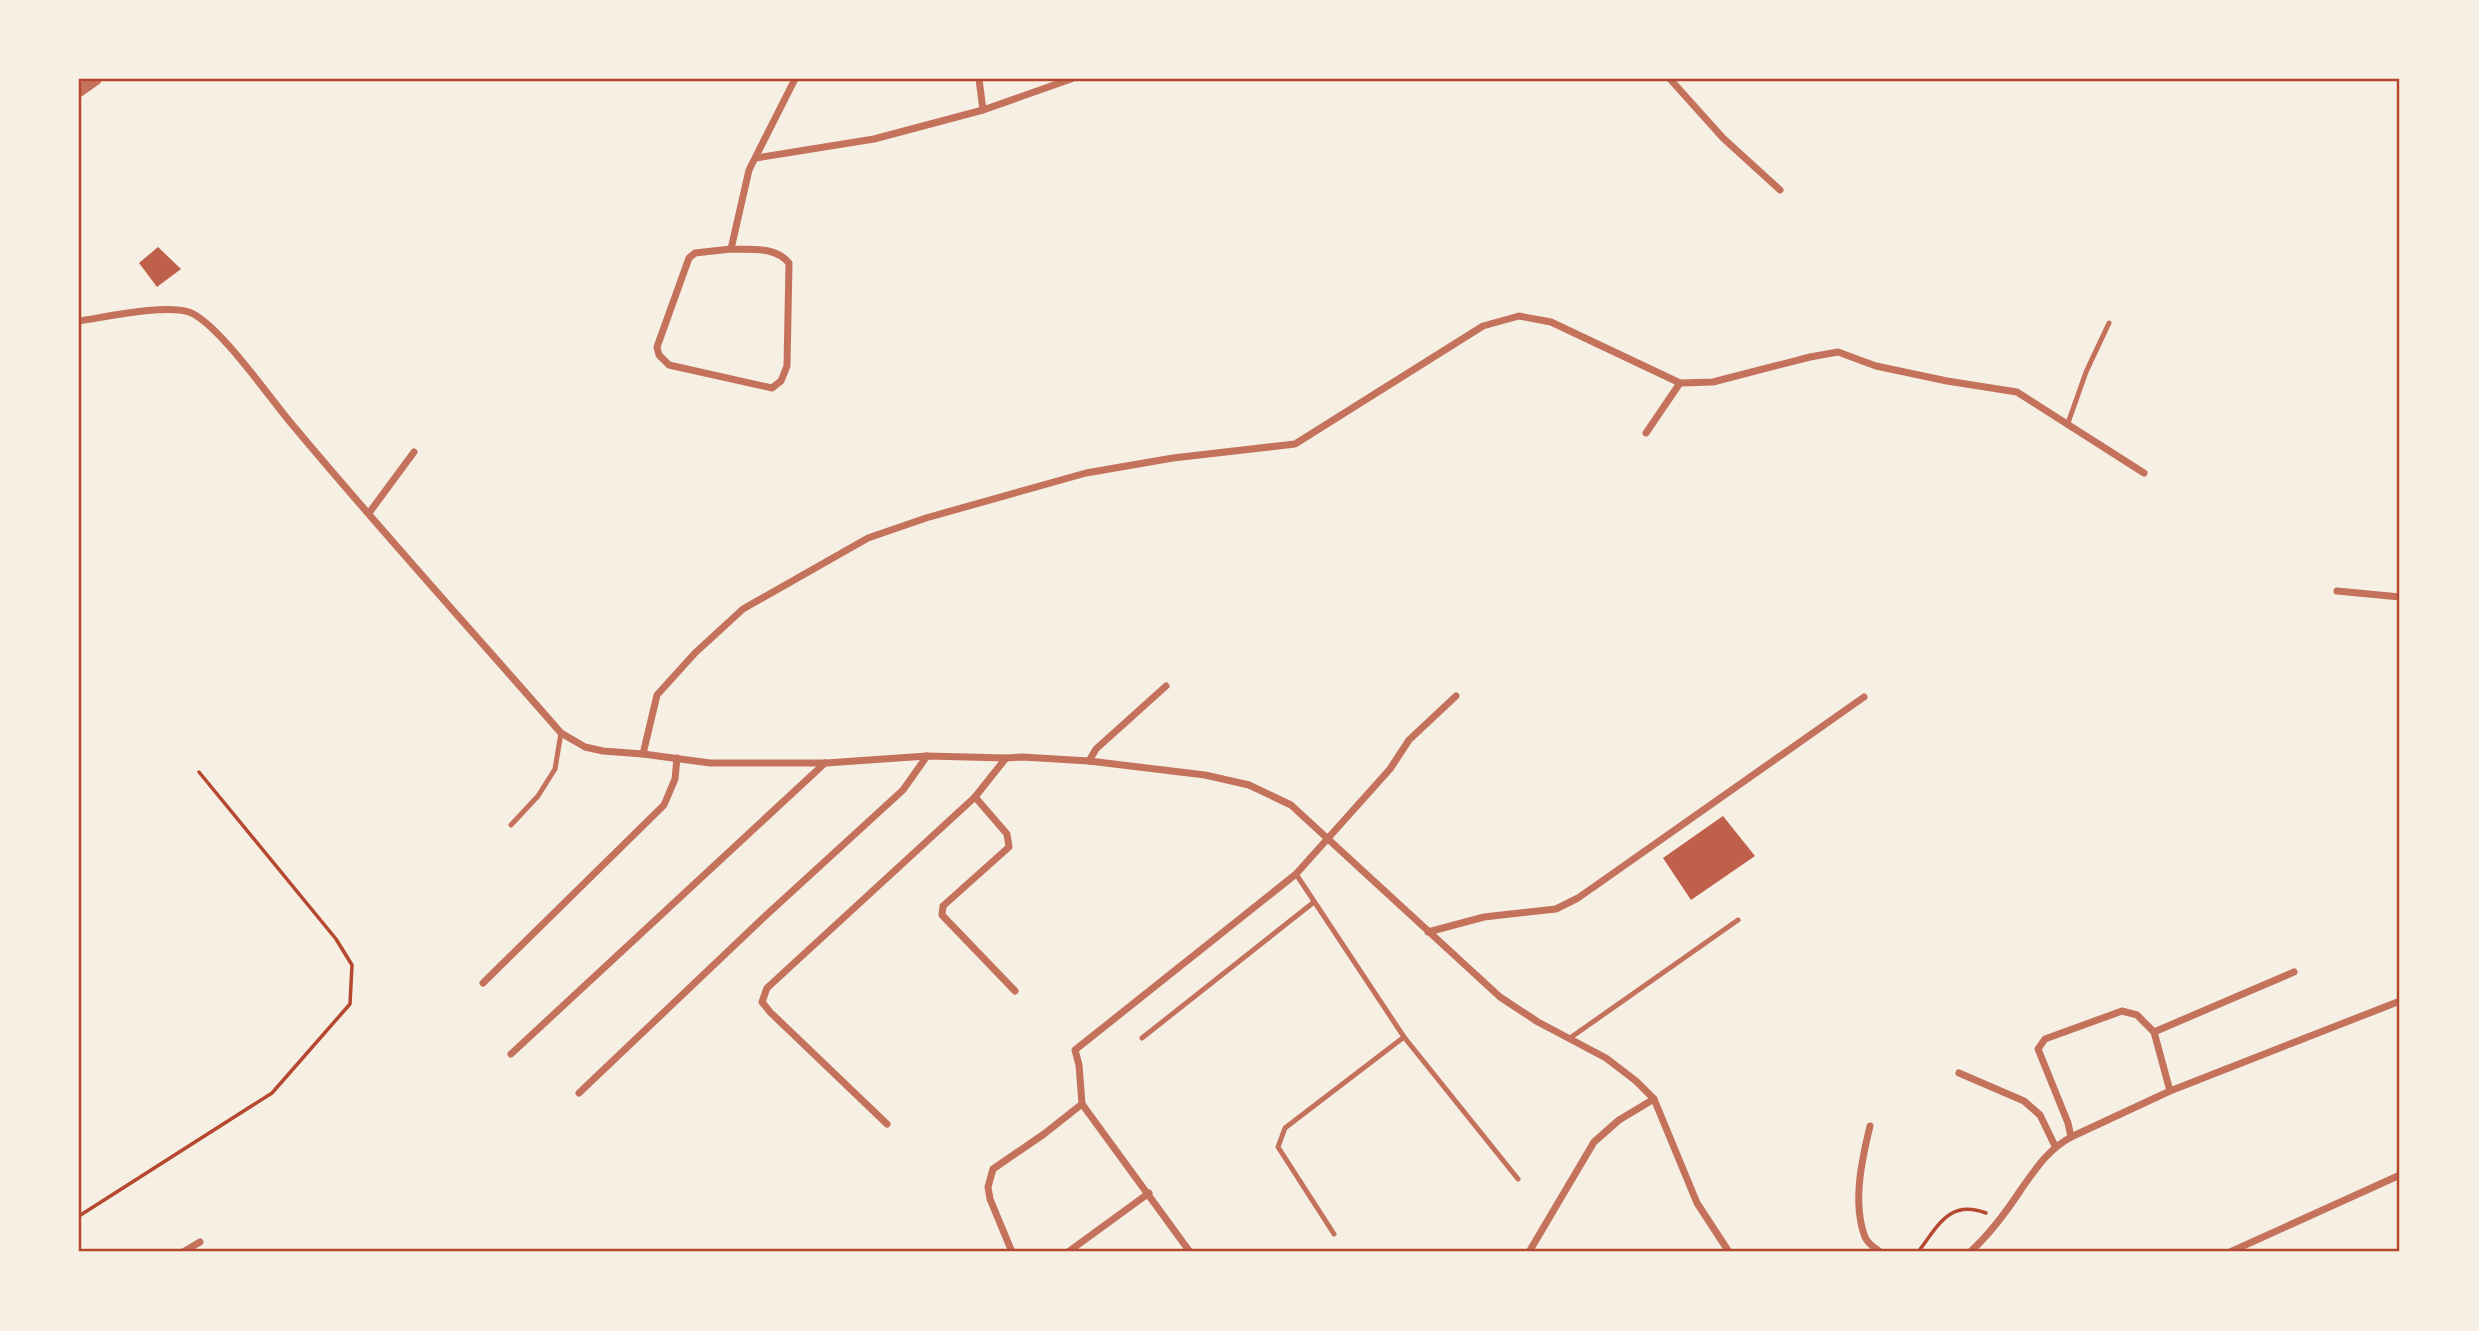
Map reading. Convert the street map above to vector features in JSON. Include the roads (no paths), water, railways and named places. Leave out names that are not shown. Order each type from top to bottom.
[{"type":"street","points":[[79,92],[96,79]]},
{"type":"street","points":[[731,249],[749,170],[795,79]]},
{"type":"street","points":[[979,79],[983,110]]},
{"type":"street","points":[[756,158],[874,139],[983,110],[1070,79]]},
{"type":"street","points":[[1670,79],[1723,138],[1780,190]]},
{"type":"street","points":[[731,249],[775,251],[783,255],[789,263],[787,366],[781,382],[772,388],[669,365],[659,355],[657,347],[689,258],[695,253],[731,249]]},
{"type":"street","points":[[79,321],[169,309],[191,313],[213,330],[561,733],[584,747],[710,763],[826,763],[927,756],[1089,761],[1205,775],[1249,785],[1291,805],[1500,997],[1538,1022],[1606,1058],[1654,1099],[1697,1203],[1729,1252]]},
{"type":"street","points":[[643,754],[657,695],[695,653],[743,609],[867,538],[926,518],[1086,473],[1173,458],[1295,444],[1483,326],[1519,316],[1551,322],[1680,383],[1713,382],[1838,352],[1876,366],[2017,392],[2144,473]]},
{"type":"street","points":[[1646,433],[1680,383]]},
{"type":"street","points":[[369,513],[414,452]]},
{"type":"street","points":[[2337,591],[2400,597]]},
{"type":"street","points":[[1089,761],[1096,749],[1166,686]]},
{"type":"street","points":[[1191,1252],[1082,1104],[1075,1050],[1296,874],[1390,769],[1409,740],[1456,696]]},
{"type":"street","points":[[1428,932],[1484,916],[1556,909],[1578,898],[1864,697]]},
{"type":"street","points":[[579,1093],[903,790],[927,756]]},
{"type":"street","points":[[483,983],[664,805],[675,779],[677,758]]},
{"type":"street","points":[[887,1124],[762,1002],[768,988],[975,797],[1006,758]]},
{"type":"street","points":[[511,1054],[826,763]]},
{"type":"street","points":[[975,797],[1007,834],[1009,848],[943,906],[942,915],[1015,991]]},
{"type":"street","points":[[2154,1032],[2294,972]]},
{"type":"street","points":[[1970,1252],[2000,1218],[2039,1163],[2055,1146],[2170,1091],[2400,1001]]},
{"type":"street","points":[[2071,1138],[2068,1123],[2038,1049],[2045,1039],[2122,1011],[2137,1015],[2154,1032],[2170,1091]]},
{"type":"street","points":[[1959,1073],[2024,1101],[2040,1115],[2055,1146]]},
{"type":"street","points":[[1528,1252],[1594,1142],[1619,1119],[1654,1099]]},
{"type":"street","points":[[1012,1252],[990,1199],[988,1187],[993,1169],[1082,1104]]},
{"type":"street","points":[[1870,1126],[1864,1151],[1859,1202],[1865,1239],[1880,1252]]},
{"type":"street","points":[[2230,1252],[2400,1175]]},
{"type":"street","points":[[1068,1252],[1149,1193]]},
{"type":"street","points":[[183,1252],[200,1242]]},
{"type":"lane","points":[[2068,423],[2086,372],[2109,323]]},
{"type":"lane","points":[[511,825],[538,796],[555,769],[561,733]]},
{"type":"lane","points":[[1296,874],[1404,1037],[1518,1179]]},
{"type":"lane","points":[[1142,1038],[1314,902]]},
{"type":"lane","points":[[1570,1038],[1738,920]]},
{"type":"lane","points":[[1334,1234],[1279,1147],[1285,1128],[1404,1037]]}]
